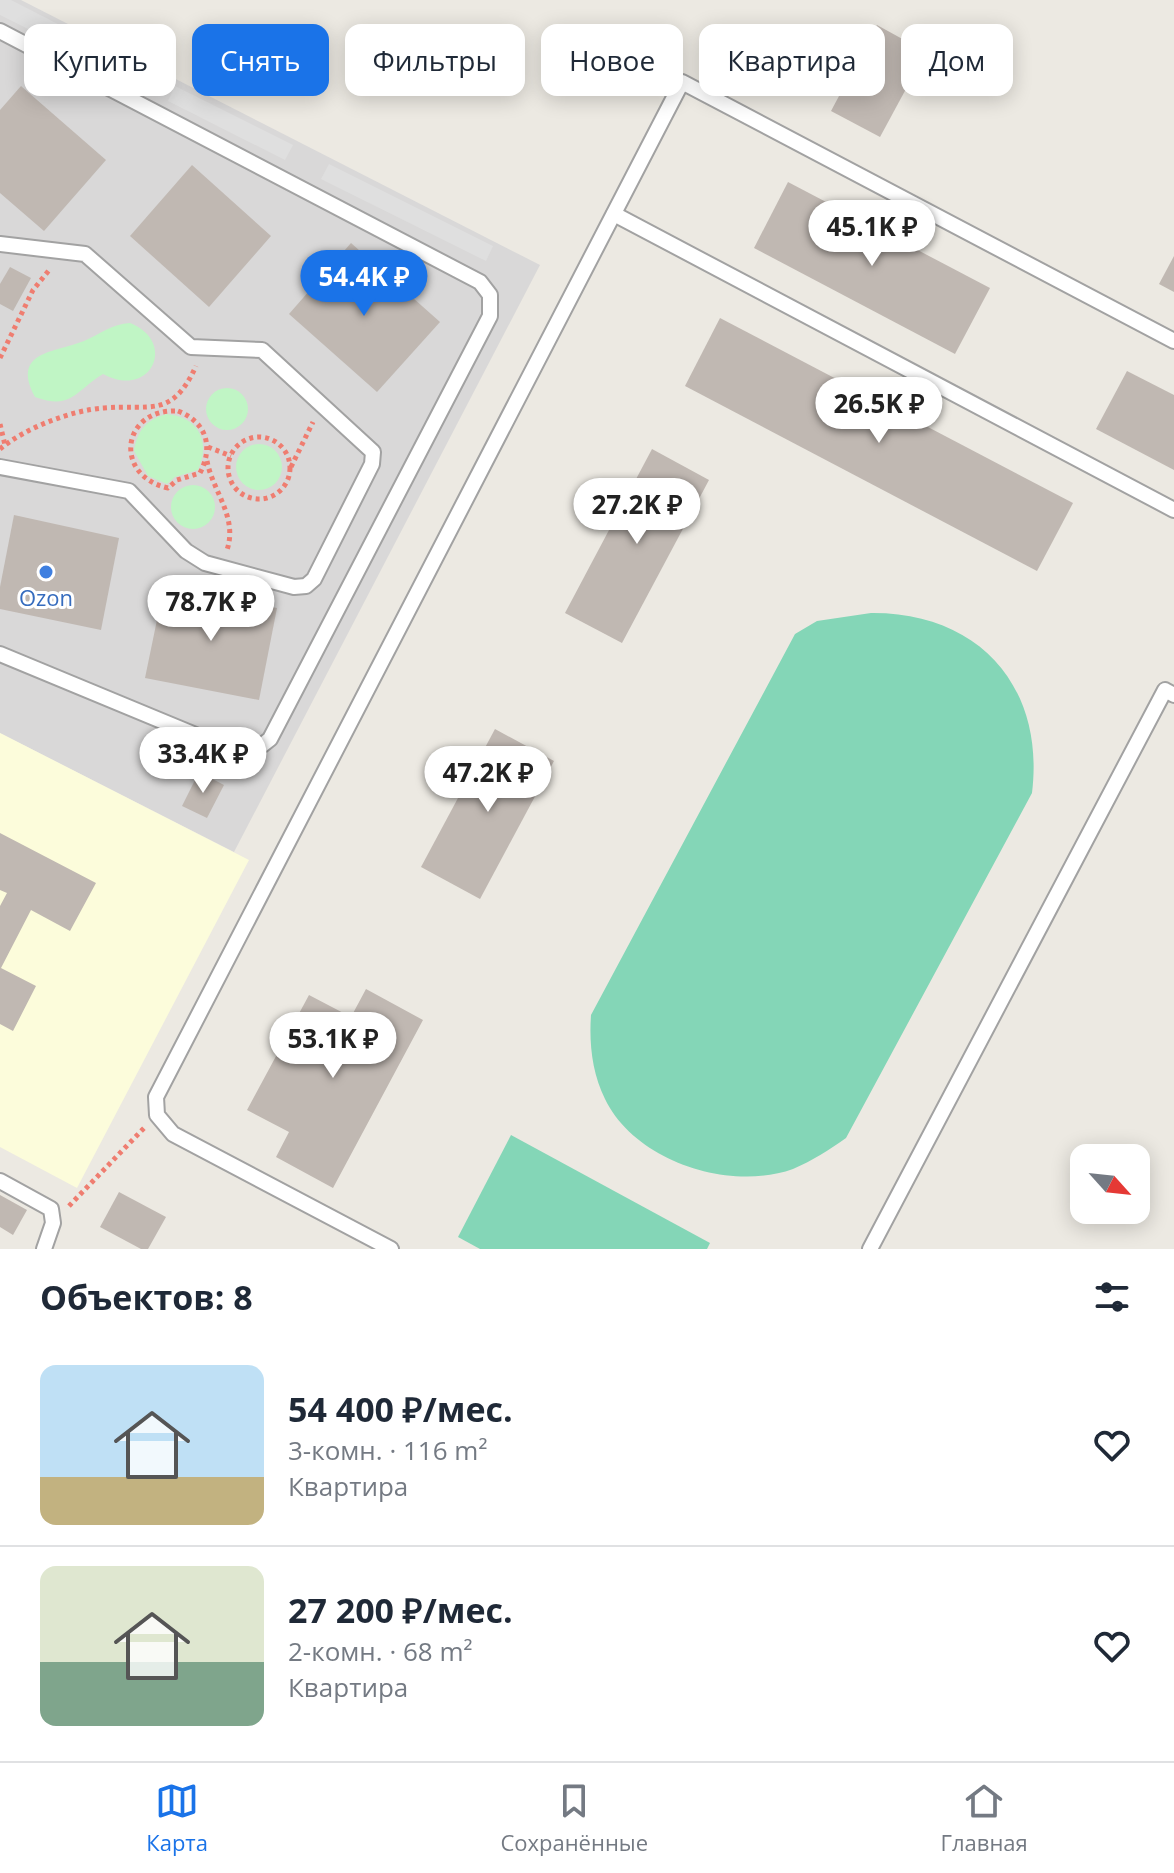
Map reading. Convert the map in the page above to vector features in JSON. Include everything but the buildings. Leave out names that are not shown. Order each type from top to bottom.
[{"type":"lane","points":[[0,31],[480,282],[490,295],[490,316],[270,739],[256,750],[239,753],[0,654]]},
{"type":"lane","points":[[391,1249],[173,1134],[157,1115],[156,1097],[161,1081],[682,82],[1174,341]]},
{"type":"lane","points":[[614,214],[1174,510]]},
{"type":"lane","points":[[0,244],[85,254],[184,343],[197,349],[262,350],[373,452],[372,464],[314,579],[306,586],[294,587],[221,570],[186,551],[129,491],[0,467]]},
{"type":"lane","points":[[870,1249],[1165,690],[1174,695]]},
{"type":"lane","points":[[0,1181],[51,1209],[53,1223],[44,1249]]},
{"type":"path","points":[[0,358],[33,290],[51,267],[74,253]]},
{"type":"path","points":[[197,349],[196,366],[177,397],[143,420],[132,440],[133,462],[145,479],[168,488],[177,480],[200,473],[207,460]]},
{"type":"path","points":[[290,469],[285,451],[271,439],[261,437],[243,442],[231,456],[228,467],[235,487],[252,498],[274,495],[282,489],[324,404]]},
{"type":"path","points":[[0,424],[2,447],[61,419],[103,408],[159,409],[189,416],[199,424],[208,447],[207,460],[215,488],[226,506],[230,542],[221,570]]},
{"type":"path","points":[[208,447],[231,456]]},
{"type":"path","points":[[53,1223],[157,1115]]},
{"type":"shaded area","points":[[0,0],[21,0],[68,24],[24,24],[24,96],[176,96],[176,79],[192,87],[192,96],[209,96],[540,265],[234,852],[0,733]]},
{"type":"shaded area","points":[[0,0],[11,0],[58,24],[24,24],[24,27],[0,15]]},
{"type":"shaded area","points":[[176,86],[293,145],[285,160],[168,101],[170,96],[176,96]]},
{"type":"shaded area","points":[[329,164],[493,246],[486,261],[321,179]]},
{"type":"shaded area","points":[[0,733],[249,860],[77,1188],[0,1147]]},
{"type":"green space","points":[[130,323],[145,332],[153,343],[155,354],[145,374],[134,380],[120,380],[103,374],[65,400],[35,397],[28,371],[39,356]]},
{"type":"green space","points":[[227,388],[242,394],[248,409],[242,424],[227,430],[212,424],[206,409],[212,394]]},
{"type":"green space","points":[[166,414],[193,425],[199,432],[203,449],[198,470],[175,477],[167,484],[148,476],[134,451],[144,427]]},
{"type":"green space","points":[[259,444],[275,451],[282,467],[275,483],[259,490],[243,483],[236,467],[243,451]]},
{"type":"green space","points":[[193,485],[208,492],[215,507],[208,522],[193,529],[178,522],[171,507],[178,492]]},
{"type":"green space","points":[[871,613],[909,616],[944,626],[973,642],[997,663],[1015,689],[1028,720],[1033,755],[1032,793],[846,1138],[800,1166],[768,1175],[713,1173],[686,1166],[638,1139],[619,1121],[605,1099],[592,1058],[591,1015],[795,634],[817,621]]},
{"type":"green space","points":[[511,1135],[710,1243],[707,1249],[480,1249],[458,1237]]},
{"type":"place","name":"Ozon","points":[[46,572]]}]
